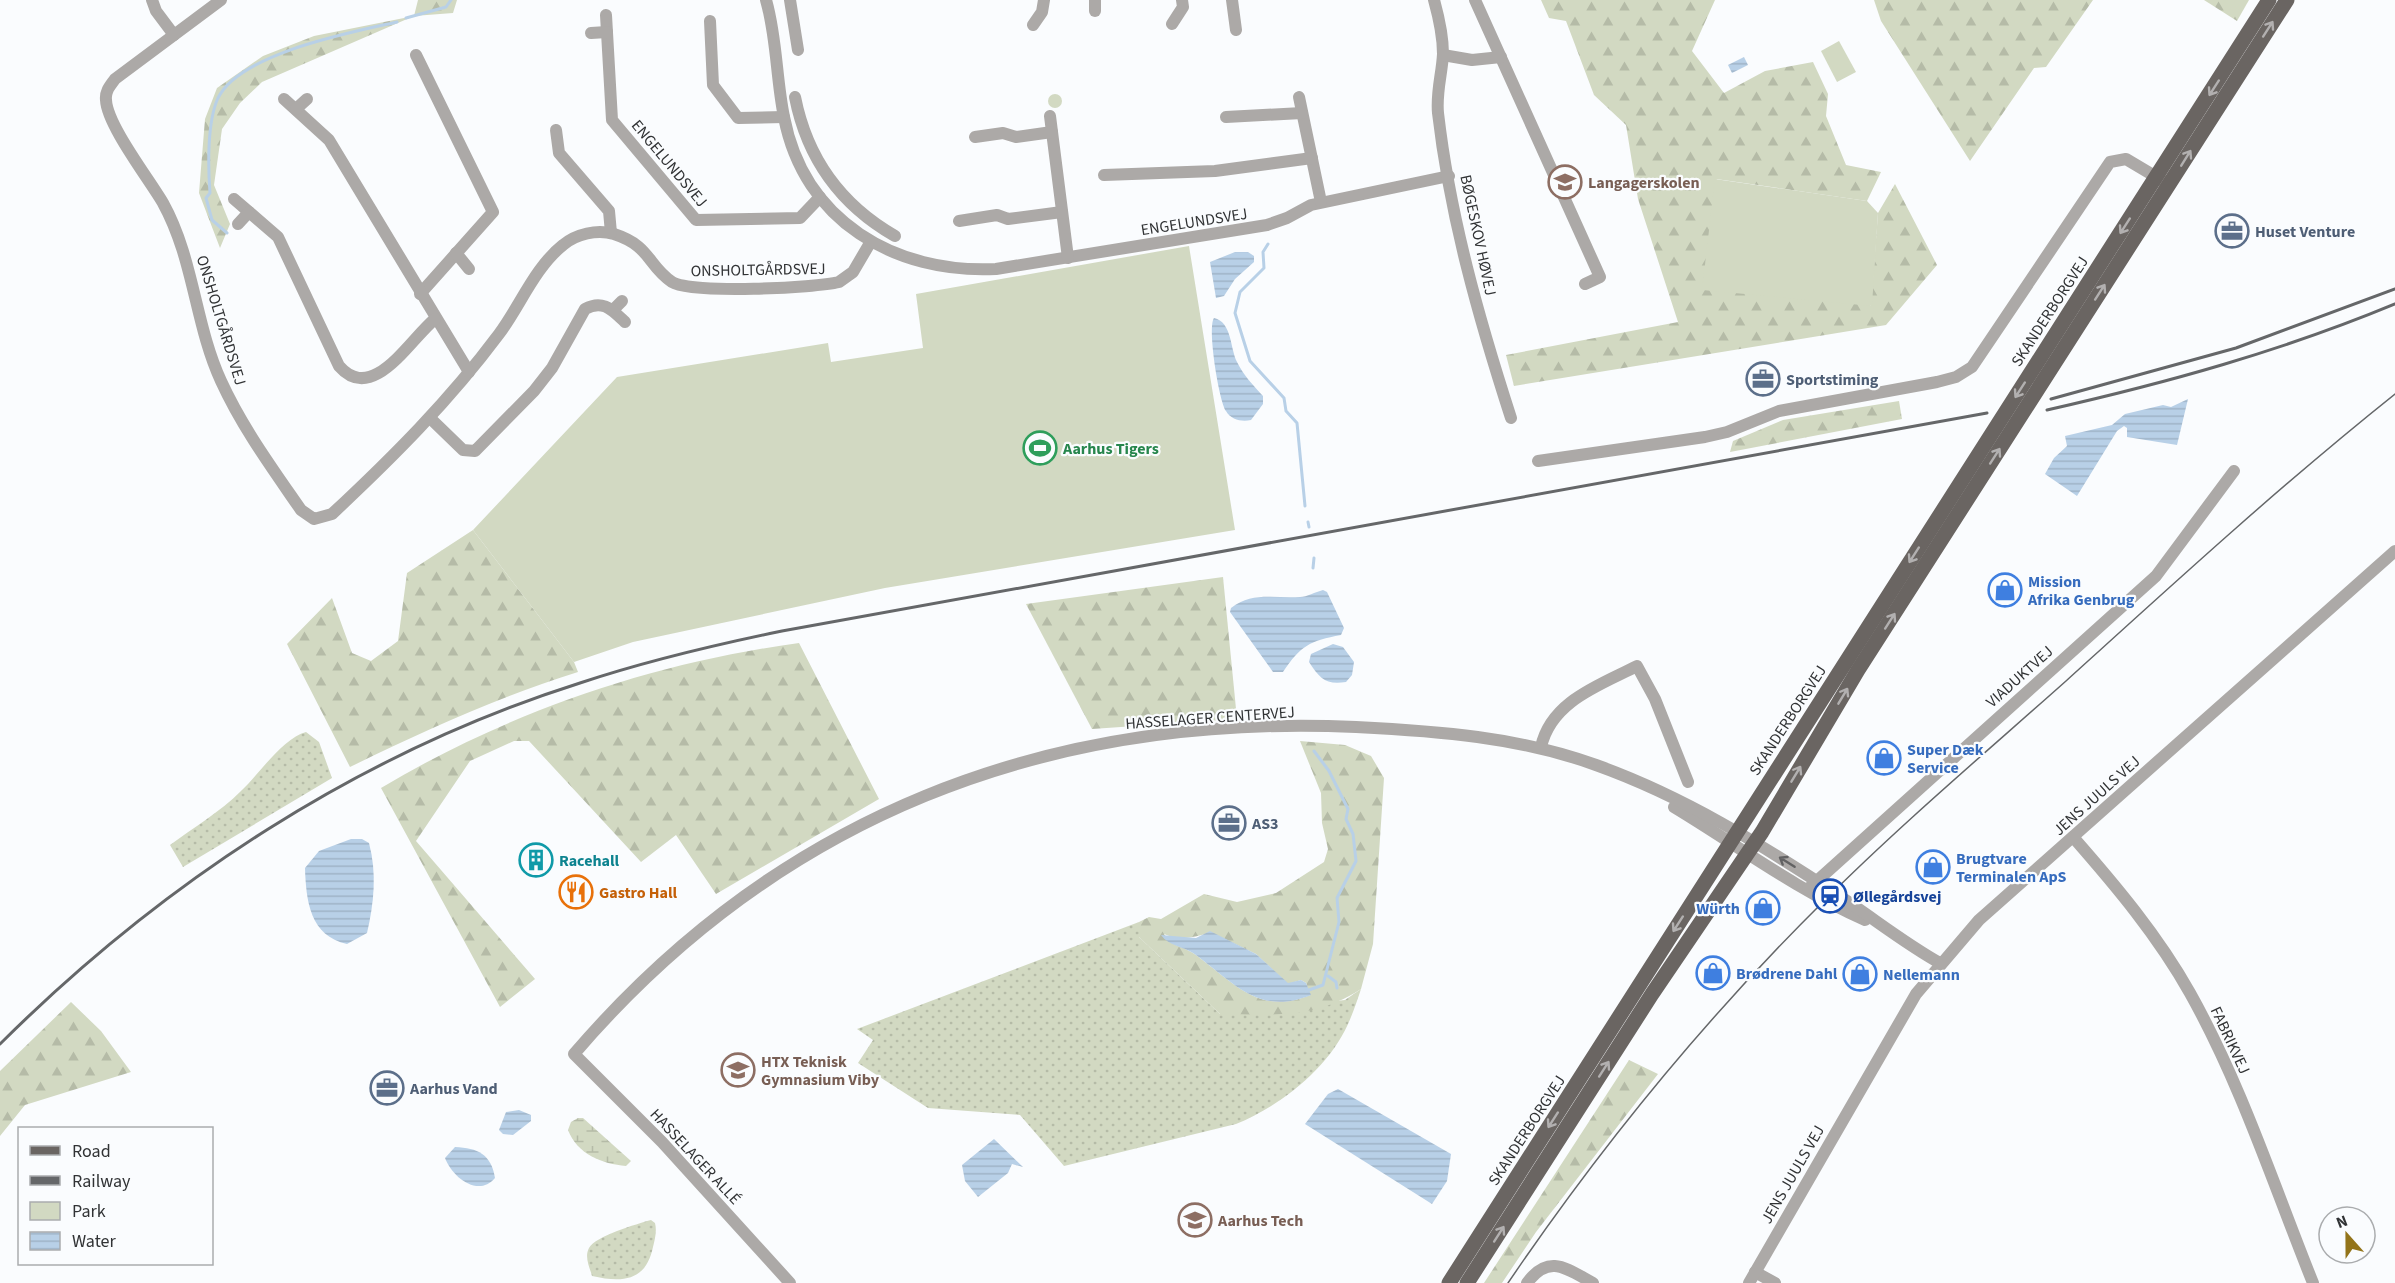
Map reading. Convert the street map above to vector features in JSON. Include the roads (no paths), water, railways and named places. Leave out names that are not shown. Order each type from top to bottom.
[{"type":"main road","name":"SKANDERBORGVEJ","points":[[1449,1283],[1858,670],[2163,181],[2269,0]]},
{"type":"main road","name":"SKANDERBORGVEJ","points":[[1467,1283],[1671,967],[1743,843],[1798,737],[2163,181],[2287,0]]},
{"type":"street","points":[[152,0],[156,11],[174,35]]},
{"type":"street","name":"ONSHOLTGÅRDSVEJ","points":[[221,0],[115,80],[108,88],[106,99],[116,125],[164,205],[175,230],[220,379],[243,425],[301,510],[314,519],[332,514],[431,418],[500,333],[552,255],[577,236],[593,232],[611,233],[643,249],[665,277],[675,284],[701,289],[839,282],[853,272],[870,243]]},
{"type":"street","name":"ENGELUNDSVEJ","points":[[766,0],[771,17],[784,117],[799,163],[820,197],[856,232],[870,243],[926,264],[957,269],[996,269],[1267,225],[1321,202],[1449,176]]},
{"type":"street","points":[[790,0],[798,50]]},
{"type":"street","points":[[1033,25],[1042,12],[1044,0]]},
{"type":"street","points":[[1172,24],[1183,7],[1182,0]]},
{"type":"street","points":[[1232,0],[1236,30]]},
{"type":"street","name":"BØGESKOV HØVEJ","points":[[1434,0],[1442,29],[1443,55],[1437,90],[1438,112],[1449,176],[1469,274],[1511,418]]},
{"type":"street","points":[[1475,0],[1600,277],[1585,284]]},
{"type":"street","name":"ENGELUNDSVEJ","points":[[606,15],[612,120],[696,220],[800,218],[820,197]]},
{"type":"street","points":[[710,21],[713,85],[738,118],[784,117]]},
{"type":"street","points":[[591,33],[607,32]]},
{"type":"street","points":[[1443,55],[1472,60],[1501,57]]},
{"type":"street","points":[[416,56],[493,212],[420,294]]},
{"type":"street","points":[[795,97],[803,127],[816,158],[838,191],[867,219],[895,236]]},
{"type":"street","points":[[1299,97],[1321,202]]},
{"type":"street","points":[[284,99],[329,140],[469,372]]},
{"type":"street","points":[[296,109],[307,99]]},
{"type":"street","points":[[1226,117],[1302,113]]},
{"type":"street","points":[[1050,116],[1068,258]]},
{"type":"street","points":[[556,130],[559,153],[609,211],[611,233]]},
{"type":"street","points":[[975,137],[1003,133],[1016,137],[1052,132]]},
{"type":"street","points":[[1104,175],[1215,171],[1311,158]]},
{"type":"street","name":"SKANDERBORGVEJ","points":[[1538,461],[1705,437],[1728,432],[1779,411],[1937,382],[1956,376],[1972,367],[2107,165],[2116,159],[2126,159],[2163,181]]},
{"type":"street","points":[[234,199],[278,237],[339,366],[351,377],[366,380],[380,375],[435,319]]},
{"type":"street","points":[[238,224],[249,212]]},
{"type":"street","points":[[959,221],[997,215],[1008,219],[1062,212]]},
{"type":"street","points":[[856,232],[867,219]]},
{"type":"street","points":[[456,253],[469,270]]},
{"type":"street","points":[[613,310],[622,301]]},
{"type":"street","points":[[431,418],[463,450],[475,451],[552,368],[585,309],[603,305],[613,310],[625,322]]},
{"type":"street","name":"VIADUKTVEJ","points":[[1812,885],[2156,576],[2234,471]]},
{"type":"street","name":"JENS JUULS VEJ","points":[[1752,1277],[1880,1053],[1916,994],[1940,963],[1979,920],[2395,551]]},
{"type":"street","points":[[1541,747],[1548,725],[1570,701],[1637,666],[1655,699],[1688,782]]},
{"type":"street","name":"HASSELAGER CENTERVEJ","points":[[574,1054],[628,995],[673,951],[745,894],[794,862],[849,831],[950,786],[1064,751],[1121,740],[1253,728],[1319,726],[1458,734],[1541,747],[1599,766],[1649,788],[1662,800],[1743,843]]},
{"type":"street","name":"FABRIKVEJ","points":[[2073,837],[2128,899],[2190,993],[2235,1087],[2313,1283]]},
{"type":"street","points":[[1743,843],[1812,885]]},
{"type":"street","points":[[1743,843],[1812,885],[1834,907],[1888,931],[1940,963]]},
{"type":"street","name":"HASSELAGER ALLÉ","points":[[574,1054],[662,1142],[790,1283]]},
{"type":"street","points":[[1527,1283],[1534,1272],[1554,1265],[1563,1266],[1593,1283]]},
{"type":"street","points":[[1752,1277],[1775,1283]]},
{"type":"water","points":[[1744,57],[1748,65],[1732,73],[1728,65]]},
{"type":"water","points":[[1235,252],[1248,252],[1254,256],[1254,262],[1235,279],[1224,296],[1216,298],[1210,262]]},
{"type":"water","points":[[1214,318],[1220,320],[1224,325],[1240,367],[1263,396],[1263,404],[1251,420],[1234,418],[1228,414],[1223,405],[1213,349],[1212,324]]},
{"type":"water","points":[[2188,399],[2177,445],[2127,437],[2127,428],[2124,426],[2117,431],[2077,496],[2045,474],[2054,458],[2067,446],[2065,436],[2112,425],[2125,414],[2163,405],[2171,407]]},
{"type":"water","points":[[1323,590],[1327,592],[1344,628],[1341,635],[1314,642],[1301,650],[1283,672],[1273,672],[1230,612],[1231,608],[1248,599],[1303,597]]},
{"type":"water","points":[[1333,644],[1343,647],[1354,662],[1352,675],[1346,682],[1333,683],[1324,680],[1309,662],[1311,654]]},
{"type":"water","points":[[351,839],[362,839],[369,843],[374,888],[367,933],[347,944],[325,933],[312,915],[305,868],[319,851]]},
{"type":"water","points":[[1210,931],[1256,954],[1288,983],[1301,980],[1306,983],[1311,995],[1292,1001],[1275,1002],[1260,999],[1247,993],[1193,953],[1172,944],[1161,935],[1196,938]]},
{"type":"water","points":[[1338,1089],[1451,1154],[1447,1181],[1432,1204],[1305,1124],[1328,1094]]},
{"type":"water","points":[[519,1110],[531,1115],[531,1121],[513,1135],[503,1134],[499,1130],[506,1112]]},
{"type":"water","points":[[994,1139],[1023,1167],[1012,1164],[1008,1173],[978,1197],[965,1181],[962,1165]]},
{"type":"water","points":[[455,1147],[470,1149],[482,1154],[490,1163],[495,1178],[481,1186],[466,1183],[459,1178],[445,1158]]},
{"type":"waterway","points":[[406,18],[446,7],[451,0]]},
{"type":"waterway","points":[[227,233],[212,220],[206,198],[210,193],[210,132],[214,108],[218,98],[230,82],[249,69],[299,47],[397,22]]},
{"type":"waterway","points":[[1268,244],[1263,252],[1264,268],[1240,292],[1235,313],[1250,361],[1284,398],[1286,411],[1297,423],[1305,506]]},
{"type":"waterway","points":[[1308,522],[1309,527]]},
{"type":"waterway","points":[[1313,568],[1314,558]]},
{"type":"waterway","points":[[1306,991],[1323,985],[1339,922],[1337,898],[1356,861],[1353,834],[1346,819],[1348,809],[1329,771],[1314,751]]},
{"type":"waterway","points":[[1328,976],[1336,982],[1337,988]]},
{"type":"tram line","points":[[1508,1283],[1580,1182],[1656,1085],[1737,992],[1822,903],[1912,818],[2228,535],[2395,394]]},
{"type":"railway","points":[[2051,399],[2236,348],[2395,289]]},
{"type":"railway","points":[[2047,410],[2136,389],[2267,351],[2395,304]]},
{"type":"railway","points":[[0,1044],[128,929],[197,877],[268,829],[342,785],[419,746],[498,712],[605,675],[680,654],[782,631],[1987,413]]},
{"type":"place","name":"Langagerskolen","points":[[1565,182]]},
{"type":"place","name":"Huset Venture","points":[[2232,231]]},
{"type":"place","name":"Sportstiming","points":[[1763,379]]},
{"type":"place","name":"Aarhus Tigers","points":[[1040,448]]},
{"type":"place","name":"Mission Afrika Genbrug","points":[[2005,590]]},
{"type":"place","name":"Super Dæk Service","points":[[1884,758]]},
{"type":"place","name":"AS3","points":[[1229,823]]},
{"type":"place","name":"Racehall","points":[[536,860]]},
{"type":"place","name":"Brugtvare Terminalen ApS","points":[[1933,867]]},
{"type":"place","name":"Gastro Hall","points":[[576,892]]},
{"type":"place","name":"Øllegårdsvej","points":[[1830,896]]},
{"type":"place","name":"Würth","points":[[1763,908]]},
{"type":"place","name":"Brødrene Dahl","points":[[1713,973]]},
{"type":"place","name":"Nellemann","points":[[1860,974]]},
{"type":"place","name":"HTX Teknisk Gymnasium Viby","points":[[738,1070]]},
{"type":"place","name":"Aarhus Vand","points":[[387,1088]]},
{"type":"place","name":"Aarhus Tech","points":[[1195,1220]]}]
